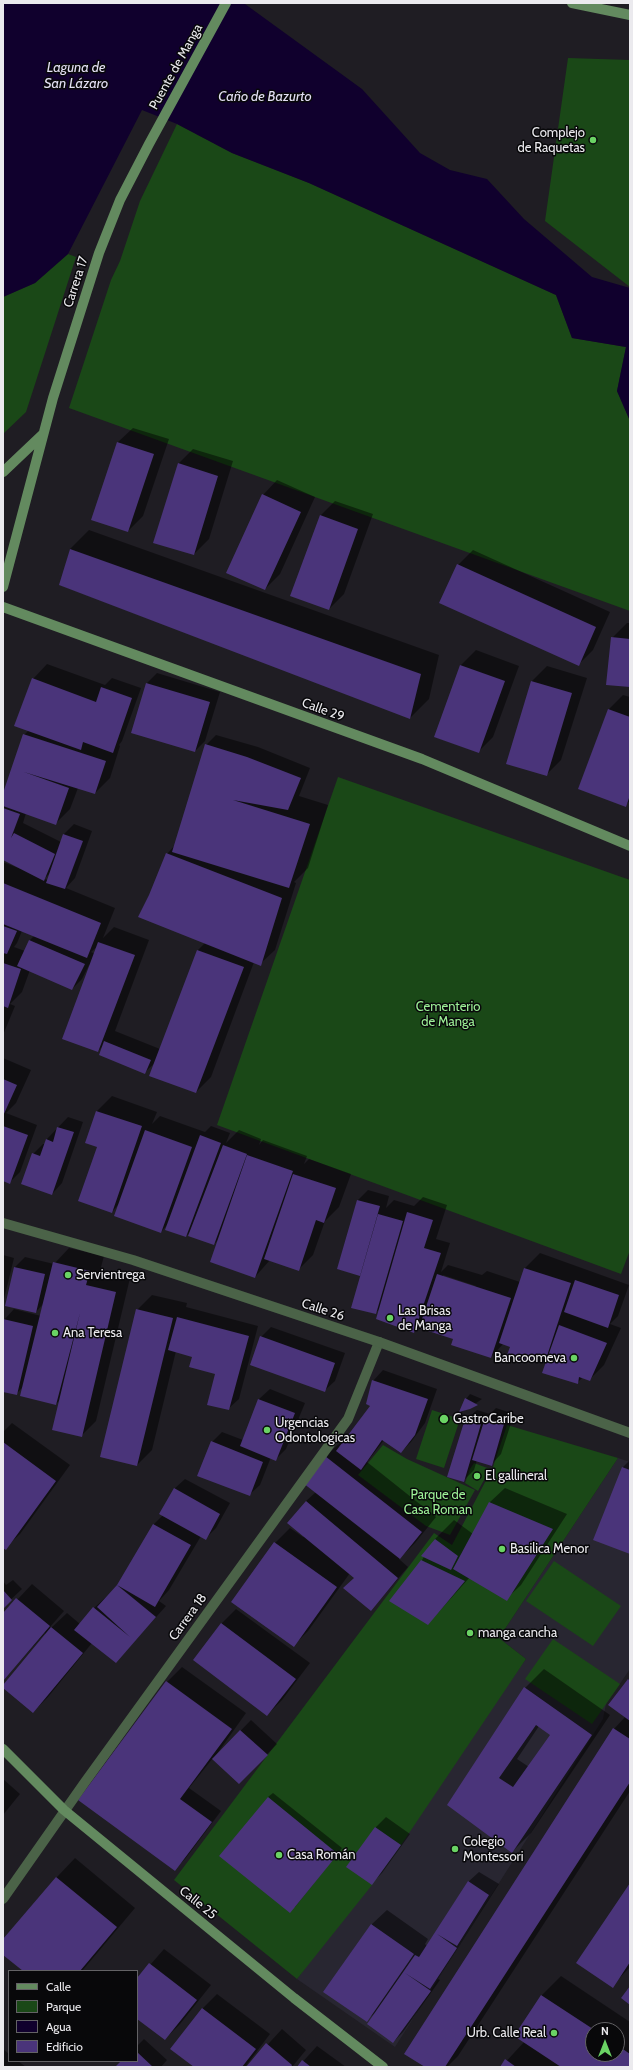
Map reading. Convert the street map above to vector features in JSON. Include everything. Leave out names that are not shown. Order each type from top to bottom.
[{"type":"main road","name":"Puente de Manga","points":[[149,144],[226,3]]},
{"type":"main road","points":[[572,3],[630,15]]},
{"type":"main road","name":"Carrera 17","points":[[3,587],[60,373],[99,253],[120,200],[149,144]]},
{"type":"main road","points":[[3,472],[43,434]]},
{"type":"main road","name":"Calle 29","points":[[3,607],[422,760],[630,846]]},
{"type":"main road","name":"Calle 25","points":[[3,1749],[64,1810],[288,1993],[383,2067]]},
{"type":"street","name":"Calle 26","points":[[3,1223],[134,1260],[379,1342],[630,1433]]},
{"type":"street","name":"Carrera 18","points":[[3,1899],[64,1810],[348,1419],[379,1342]]},
{"type":"shaded area","name":"Colegio Montessori","points":[[618,1458],[630,1462],[630,1669],[606,1704],[603,1719],[395,2047],[297,1979],[526,1659],[499,1638]]},
{"type":"green space","name":"Complejo de Raquetas","points":[[568,58],[630,60],[630,287],[545,221]]},
{"type":"green space","points":[[177,124],[232,153],[309,183],[556,295],[572,338],[626,347],[617,391],[630,421],[630,611],[69,408],[111,280],[120,261],[140,201]]},
{"type":"green space","points":[[68,254],[76,257],[26,412],[3,434],[3,297],[35,283]]},
{"type":"green space","name":"Cementerio de Manga","points":[[338,777],[630,880],[630,1250],[621,1274],[217,1125]]},
{"type":"green space","points":[[432,1410],[460,1419],[444,1468],[416,1459]]},
{"type":"green space","name":"Casa Román","points":[[507,1425],[618,1458],[499,1638],[526,1659],[401,1845],[372,1885],[297,1979],[174,1880],[434,1533],[452,1545],[493,1467]]},
{"type":"green space","name":"Parque de Casa Roman","points":[[383,1445],[407,1459],[475,1490],[450,1535],[426,1526],[358,1475]]},
{"type":"green space","name":"El gallineral","points":[[474,1463],[490,1469],[478,1491],[465,1483]]},
{"type":"green space","points":[[554,1561],[621,1606],[593,1646],[526,1601]]},
{"type":"green space","points":[[553,1639],[620,1684],[592,1724],[525,1679]]},
{"type":"water","points":[[3,3],[245,4],[362,89],[420,153],[450,170],[487,179],[524,219],[592,277],[630,288],[630,421],[617,391],[626,347],[572,338],[556,295],[309,183],[232,153],[177,124],[142,110],[68,254],[35,283],[3,297]]},
{"type":"building","points":[[117,442],[154,454],[128,532],[91,520]]},
{"type":"building","points":[[178,463],[218,476],[194,555],[153,543]]},
{"type":"building","points":[[262,494],[301,512],[265,590],[226,573]]},
{"type":"building","points":[[320,515],[358,529],[329,610],[290,596]]},
{"type":"building","points":[[70,549],[421,674],[410,719],[59,585]]},
{"type":"building","points":[[457,564],[596,627],[579,666],[439,603]]},
{"type":"building","points":[[611,637],[630,639],[630,687],[606,685]]},
{"type":"building","points":[[460,665],[505,681],[479,753],[434,737]]},
{"type":"building","points":[[32,678],[96,702],[101,687],[132,698],[113,753],[83,742],[81,750],[14,726]]},
{"type":"building","points":[[531,681],[572,693],[547,776],[506,764]]},
{"type":"building","points":[[146,683],[210,702],[195,752],[131,733]]},
{"type":"building","points":[[608,709],[630,717],[630,795],[626,807],[578,789]]},
{"type":"building","points":[[23,734],[106,761],[95,794],[24,772],[69,788],[56,825],[3,806],[3,793]]},
{"type":"building","points":[[205,744],[247,757],[301,778],[288,810],[233,800],[310,824],[289,888],[172,852]]},
{"type":"building","points":[[3,808],[20,814],[11,838],[14,833],[55,854],[44,881],[3,860]]},
{"type":"building","points":[[63,834],[83,841],[65,889],[46,883]]},
{"type":"building","points":[[166,853],[282,898],[261,966],[138,917],[149,895]]},
{"type":"building","points":[[3,883],[101,923],[87,958],[3,924]]},
{"type":"building","points":[[3,926],[17,931],[7,954],[3,953]]},
{"type":"building","points":[[29,940],[85,964],[72,990],[17,966]]},
{"type":"building","points":[[98,942],[135,955],[98,1052],[62,1039]]},
{"type":"building","points":[[197,950],[244,967],[196,1093],[149,1076]]},
{"type":"building","points":[[3,963],[21,969],[8,1008],[3,1006]]},
{"type":"building","points":[[104,1041],[151,1060],[145,1074],[99,1055]]},
{"type":"building","points":[[3,1079],[17,1085],[3,1116]]},
{"type":"building","points":[[96,1111],[142,1126],[112,1213],[78,1201],[97,1147],[85,1143]]},
{"type":"building","points":[[3,1126],[28,1135],[10,1184],[3,1181]]},
{"type":"building","points":[[57,1127],[74,1132],[52,1195],[21,1184],[32,1153],[40,1156],[46,1139],[53,1142]]},
{"type":"building","points":[[145,1130],[192,1147],[161,1233],[114,1216]]},
{"type":"building","points":[[200,1135],[221,1143],[186,1237],[165,1230]]},
{"type":"building","points":[[223,1145],[247,1154],[214,1245],[188,1236]]},
{"type":"building","points":[[247,1155],[293,1171],[255,1278],[210,1262]]},
{"type":"building","points":[[293,1174],[336,1188],[324,1223],[316,1220],[299,1271],[264,1259]]},
{"type":"building","points":[[357,1200],[380,1206],[360,1276],[337,1269]]},
{"type":"building","points":[[407,1212],[433,1220],[424,1248],[441,1253],[414,1333],[376,1319]]},
{"type":"building","points":[[378,1214],[403,1221],[376,1314],[351,1308]]},
{"type":"building","points":[[53,1262],[90,1271],[86,1285],[116,1292],[82,1437],[52,1430],[80,1313],[56,1405],[20,1396]]},
{"type":"building","points":[[14,1267],[45,1274],[36,1313],[5,1306]]},
{"type":"building","points":[[524,1268],[571,1283],[546,1359],[535,1355],[533,1363],[507,1355],[510,1347],[499,1343]]},
{"type":"building","points":[[437,1274],[511,1298],[491,1358],[451,1345],[453,1339],[419,1328]]},
{"type":"building","points":[[575,1280],[619,1295],[608,1328],[564,1312]]},
{"type":"building","points":[[136,1309],[173,1318],[137,1466],[100,1457]]},
{"type":"building","points":[[177,1317],[249,1336],[229,1410],[207,1405],[215,1374],[189,1367],[192,1357],[168,1350]]},
{"type":"building","points":[[3,1319],[33,1326],[17,1395],[3,1392]]},
{"type":"building","name":"Bancoomeva","points":[[559,1325],[607,1343],[590,1381],[579,1377],[578,1384],[542,1373]]},
{"type":"building","points":[[260,1336],[335,1363],[325,1392],[250,1365]]},
{"type":"building","points":[[372,1380],[428,1399],[415,1435],[401,1453],[382,1440],[361,1470],[336,1451],[370,1406],[366,1404]]},
{"type":"building","points":[[465,1398],[478,1405],[459,1412]]},
{"type":"building","name":"Urgencias Odontologicas","points":[[258,1399],[295,1413],[276,1461],[240,1446]]},
{"type":"building","points":[[485,1418],[504,1424],[492,1466],[472,1460]]},
{"type":"building","points":[[465,1419],[481,1424],[464,1482],[447,1477]]},
{"type":"building","points":[[211,1441],[263,1462],[250,1496],[197,1476]]},
{"type":"building","points":[[3,1442],[56,1481],[6,1550],[3,1548]]},
{"type":"building","points":[[325,1456],[422,1532],[400,1559],[303,1483]]},
{"type":"building","points":[[622,1467],[630,1470],[630,1554],[593,1540]]},
{"type":"building","points":[[174,1488],[220,1514],[206,1540],[159,1514]]},
{"type":"building","points":[[306,1501],[398,1578],[371,1611],[343,1588],[354,1578],[287,1523]]},
{"type":"building","name":"Basilica Menor","points":[[489,1502],[553,1529],[507,1601],[453,1569]]},
{"type":"building","points":[[153,1524],[191,1545],[155,1607],[117,1585]]},
{"type":"building","points":[[435,1539],[458,1556],[451,1570],[421,1556]]},
{"type":"building","points":[[274,1542],[337,1587],[294,1647],[231,1602]]},
{"type":"building","points":[[421,1560],[465,1581],[428,1625],[389,1601]]},
{"type":"building","points":[[117,1585],[156,1617],[116,1663],[74,1630],[93,1607],[130,1637],[97,1607]]},
{"type":"building","points":[[3,1590],[12,1600],[3,1609]]},
{"type":"building","points":[[16,1598],[50,1626],[3,1681],[3,1613]]},
{"type":"building","points":[[221,1623],[296,1679],[267,1716],[193,1660]]},
{"type":"building","points":[[51,1627],[83,1653],[33,1713],[3,1688],[3,1685]]},
{"type":"building","points":[[628,1679],[630,1681],[630,1721],[608,1705]]},
{"type":"building","points":[[166,1681],[232,1729],[180,1799],[212,1822],[175,1871],[78,1800]]},
{"type":"building","points":[[524,1687],[592,1735],[512,1853],[447,1805]],"holes":[[[536,1725],[550,1735],[513,1787],[499,1778]]]},
{"type":"building","points":[[613,1728],[630,1739],[630,1782],[445,2067],[425,2067],[404,2054]]},
{"type":"building","points":[[240,1730],[268,1755],[239,1784],[212,1759]]},
{"type":"building","name":"Casa Román","points":[[268,1797],[338,1854],[290,1913],[219,1856]]},
{"type":"building","points":[[375,1827],[401,1845],[372,1885],[346,1867]]},
{"type":"building","points":[[56,1877],[117,1927],[81,1970],[22,1970],[3,1955],[3,1939]]},
{"type":"building","points":[[468,1881],[489,1895],[457,1946],[437,1934],[457,1948],[430,1989],[405,1973],[431,1991],[393,2043],[367,2024],[415,1955],[419,1957]]},
{"type":"building","points":[[630,1883],[630,1962],[613,1988],[576,1963]]},
{"type":"building","points":[[371,1924],[414,1954],[367,2022],[323,1992]]},
{"type":"building","points":[[149,1963],[197,2000],[165,2040],[138,2020],[138,1977]]},
{"type":"building","points":[[630,1986],[630,2005],[621,1998]]},
{"type":"building","name":"Urb. Calle Real","points":[[541,1995],[585,2024],[585,2062],[625,2062],[625,2051],[630,2054],[630,2067],[561,2067],[514,2036]]},
{"type":"building","points":[[202,2008],[256,2049],[242,2067],[194,2067],[170,2049]]},
{"type":"building","points":[[266,2043],[292,2065],[291,2067],[246,2067]]},
{"type":"building","points":[[138,2053],[153,2067],[115,2067],[120,2062],[138,2062]]},
{"type":"building","points":[[505,2059],[516,2067],[500,2067]]},
{"type":"building","points":[[302,2060],[311,2067],[297,2067]]},
{"type":"place","name":"Complejo de Raquetas","points":[[593,140]]},
{"type":"place","name":"Servientrega","points":[[68,1275]]},
{"type":"place","name":"Las Brisas de Manga","points":[[390,1318]]},
{"type":"place","name":"Ana Teresa","points":[[55,1333]]},
{"type":"place","name":"Bancoomeva","points":[[574,1358]]},
{"type":"place","name":"GastroCaribe","points":[[444,1419]]},
{"type":"place","name":"Urgencias Odontologicas","points":[[267,1430]]},
{"type":"place","name":"El gallineral","points":[[477,1476]]},
{"type":"place","name":"Basilica Menor","points":[[502,1549]]},
{"type":"place","name":"manga cancha","points":[[470,1633]]},
{"type":"place","name":"Colegio Montessori","points":[[455,1849]]},
{"type":"place","name":"Casa Román","points":[[279,1855]]},
{"type":"place","name":"Urb. Calle Real","points":[[554,2033]]},
{"type":"water label","name":"Laguna de San Lázaro","points":[[76,76]]},
{"type":"water label","name":"Caño de Bazurto","points":[[265,97]]}]
